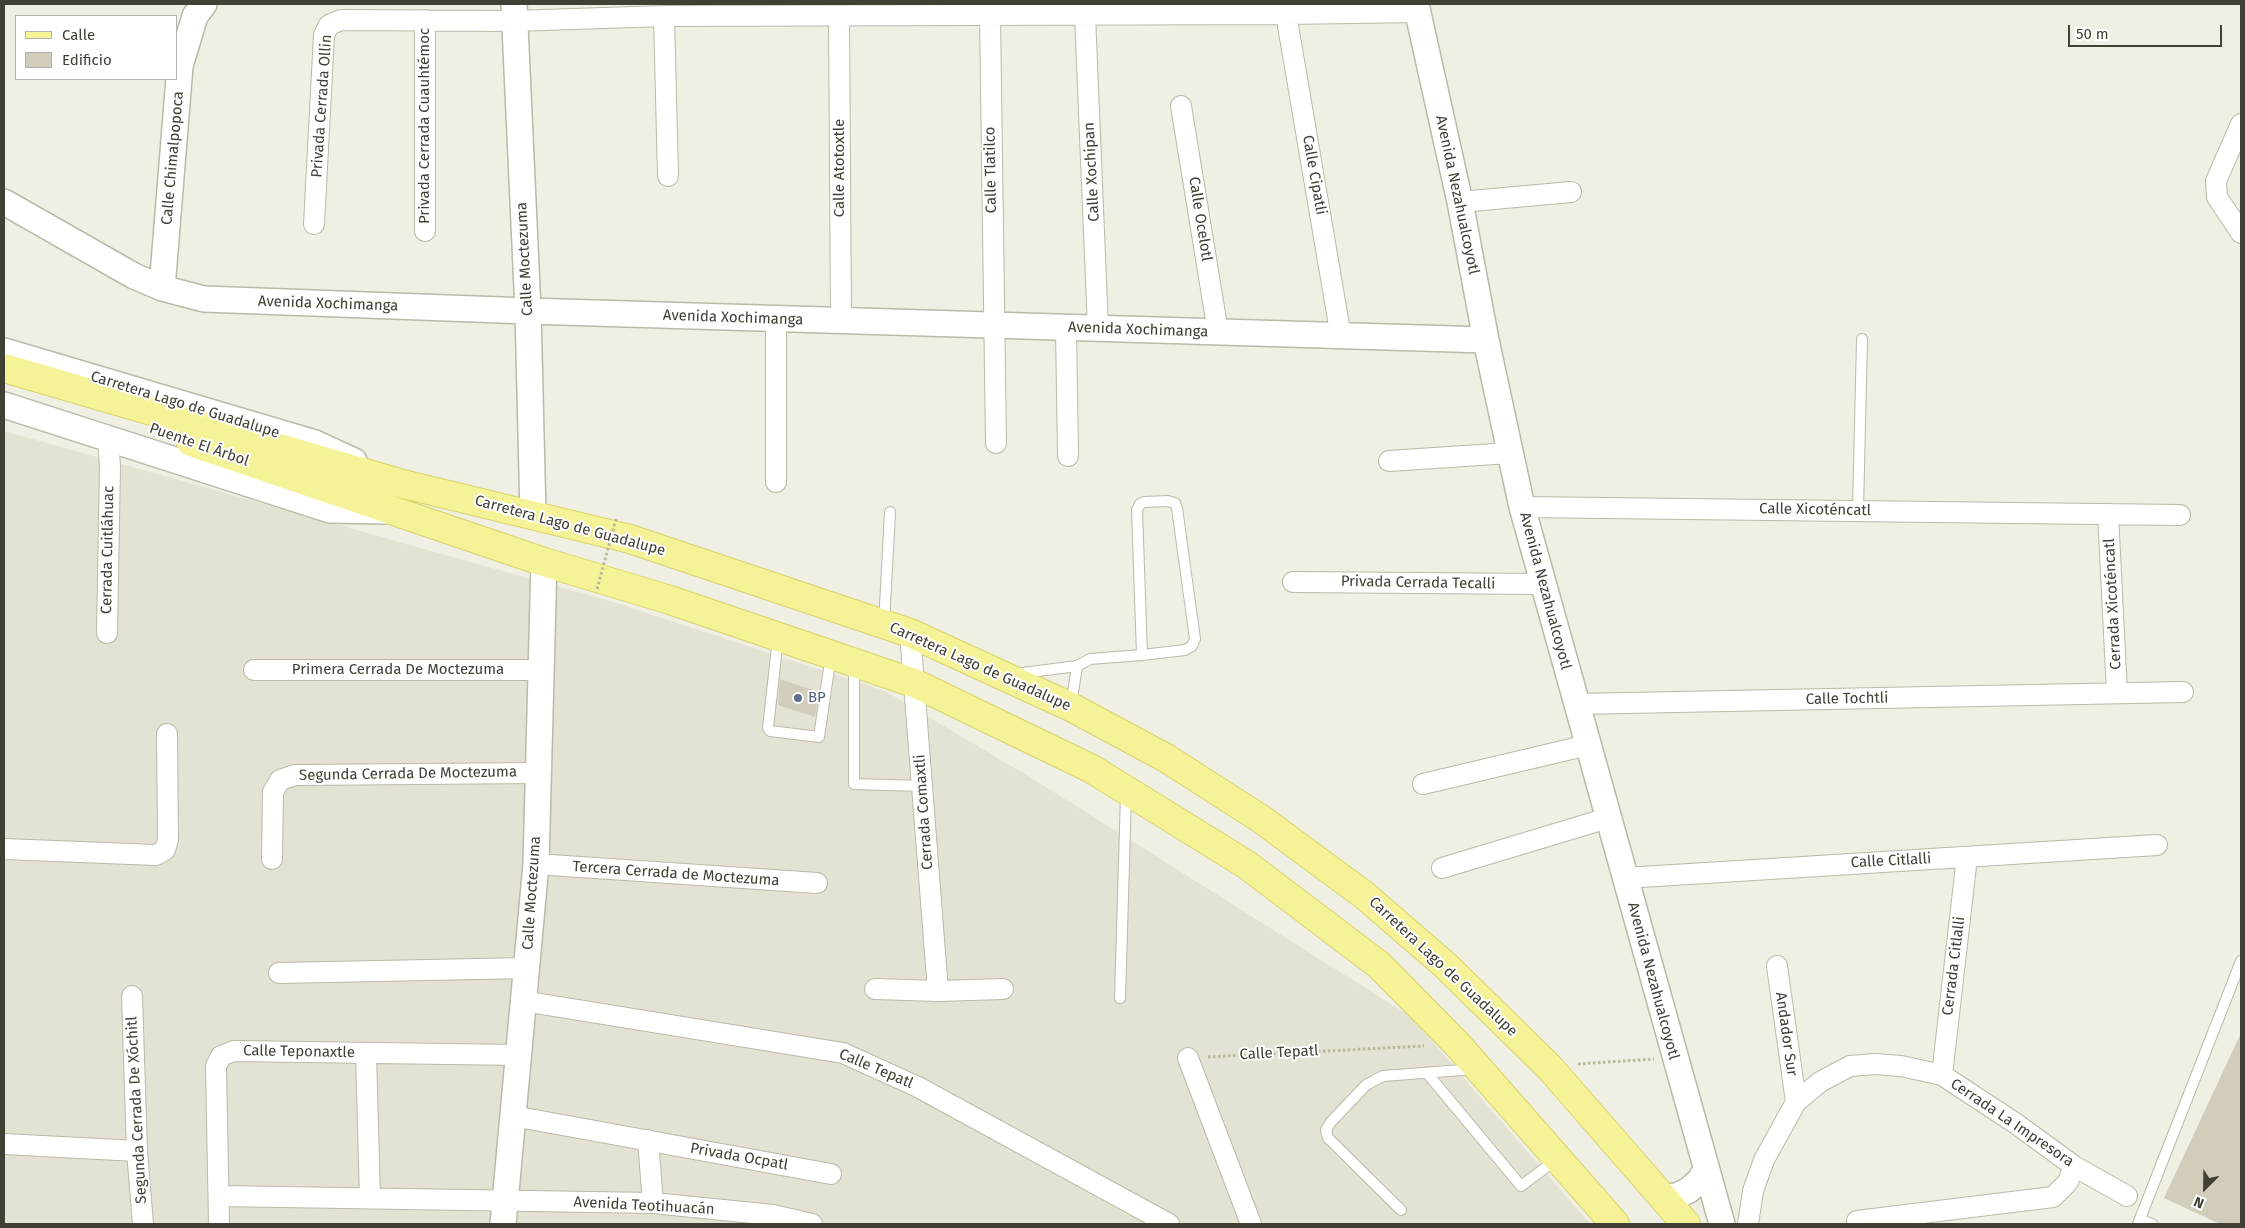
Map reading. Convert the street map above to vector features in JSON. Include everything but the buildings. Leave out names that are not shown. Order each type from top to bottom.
[{"type":"main road","name":"Puente El Árbol","points":[[4,368],[285,462],[393,511]]},
{"type":"main road","name":"Puente El Árbol","points":[[4,383],[106,414],[285,462],[399,483]]},
{"type":"main road","name":"Carretera Lago de Guadalupe","points":[[399,483],[630,539],[910,634],[1071,707],[1166,758],[1261,819],[1364,895],[1445,966],[1550,1068],[1686,1224]]},
{"type":"main road","points":[[393,511],[544,562],[670,600],[914,683],[1092,770],[1247,865],[1371,959],[1457,1044],[1615,1224]]},
{"type":"street","name":"Calle Chimalpopoca","points":[[162,288],[180,66],[195,16],[203,5]]},
{"type":"street","name":"Privada Cerrada Ollin","points":[[314,224],[324,35],[329,25],[341,20],[425,20],[514,12],[664,16],[839,16],[909,10],[990,15],[1021,9],[1085,15],[1286,14],[1417,8]]},
{"type":"street","name":"Avenida Nezahualcoyotl","points":[[1417,8],[1460,202],[1486,340],[1522,507],[1722,1224]]},
{"type":"street","name":"Calle Moctezuma","points":[[514,12],[528,311],[533,515]]},
{"type":"street","name":"Calle Cipatli","points":[[1286,14],[1341,336]]},
{"type":"street","name":"Calle Tlatilco","points":[[990,15],[996,443]]},
{"type":"street","name":"Calle Xochipan","points":[[1085,15],[1098,329]]},
{"type":"street","points":[[664,16],[668,176]]},
{"type":"street","name":"Calle Atotoxtle","points":[[839,16],[841,321]]},
{"type":"street","name":"Privada Cerrada Cuauhtémoc","points":[[425,20],[425,231]]},
{"type":"street","name":"Calle Ocelotl","points":[[1181,106],[1218,332]]},
{"type":"street","points":[[2241,124],[2216,181],[2217,197],[2241,233]]},
{"type":"street","points":[[1460,202],[1571,192]]},
{"type":"street","name":"Avenida Xochimanga","points":[[4,202],[134,276],[162,288],[204,299],[993,326],[1486,340]]},
{"type":"street","points":[[776,319],[776,482]]},
{"type":"street","points":[[1066,328],[1068,456]]},
{"type":"street","name":"Carretera Lago de Guadalupe","points":[[4,351],[315,443],[399,483]]},
{"type":"street","points":[[4,405],[330,510],[393,511]]},
{"type":"street","name":"Cerrada Cuitláhuac","points":[[107,633],[110,466],[108,440]]},
{"type":"street","points":[[1389,461],[1510,453]]},
{"type":"street","name":"Calle Xicoténcatl","points":[[1522,507],[2180,514]]},
{"type":"street","name":"Cerrada Xicoténcatl","points":[[2108,514],[2117,693]]},
{"type":"street","name":"Calle Moctezuma","points":[[504,1212],[536,864],[544,562]]},
{"type":"street","name":"Privada Cerrada Tecalli","points":[[1293,582],[1543,584]]},
{"type":"street","name":"Cerrada Comaxtli","points":[[910,634],[938,991]]},
{"type":"street","name":"Primera Cerrada De Moctezuma","points":[[254,670],[541,670]]},
{"type":"street","name":"Calle Tochtli","points":[[1576,704],[2183,692]]},
{"type":"street","points":[[4,849],[156,855],[165,850],[168,840],[168,734]]},
{"type":"street","points":[[1422,784],[1588,745]]},
{"type":"street","name":"Segunda Cerrada De Moctezuma","points":[[272,859],[273,792],[280,780],[295,775],[538,773]]},
{"type":"street","points":[[1442,868],[1608,818]]},
{"type":"street","name":"Calle Citlalli","points":[[1625,878],[2157,845]]},
{"type":"street","name":"Cerrada Citlalli","points":[[1942,1075],[1967,857]]},
{"type":"street","name":"Tercera Cerrada de Moctezuma","points":[[536,864],[817,883]]},
{"type":"street","name":"Andador Sur","points":[[1777,966],[1796,1102]]},
{"type":"street","points":[[279,972],[526,968]]},
{"type":"street","points":[[875,989],[938,991],[1002,989]]},
{"type":"street","name":"Segunda Cerrada De Xóchitl","points":[[132,996],[137,1151],[143,1224]]},
{"type":"street","name":"Calle Tepatl","points":[[523,1001],[843,1053],[918,1087],[1169,1224]]},
{"type":"street","name":"Calle Teponaxtle","points":[[220,1224],[216,1066],[221,1056],[234,1051],[519,1055]]},
{"type":"street","points":[[366,1053],[370,1198]]},
{"type":"street","points":[[1188,1058],[1251,1224]]},
{"type":"street","name":"Cerrada La Impresora","points":[[1748,1224],[1753,1191],[1764,1160],[1796,1102],[1820,1082],[1850,1066],[1875,1064],[1901,1066],[1942,1075],[2015,1123],[2074,1166],[2127,1196]]},
{"type":"street","name":"Privada Ocpatl","points":[[513,1116],[831,1174]]},
{"type":"street","points":[[648,1140],[653,1203]]},
{"type":"street","points":[[4,1144],[137,1151]]},
{"type":"street","points":[[1857,1220],[2053,1197],[2068,1182],[2074,1166]]},
{"type":"street","points":[[1664,1197],[1677,1196],[1689,1190],[1699,1181],[1706,1170]]},
{"type":"street","points":[[219,1196],[370,1198],[504,1212]]},
{"type":"street","name":"Avenida Teotihuacán","points":[[504,1212],[653,1203],[812,1224]]},
{"type":"lane","points":[[1858,510],[1862,339]]},
{"type":"lane","points":[[1004,675],[1077,666],[1090,659],[1142,655],[1185,650],[1192,646],[1195,639],[1177,508],[1175,503],[1168,501],[1144,502],[1140,504],[1138,510],[1142,655]]},
{"type":"lane","points":[[884,625],[890,512]]},
{"type":"lane","points":[[778,637],[768,728],[770,731],[819,737],[843,659]]},
{"type":"lane","points":[[843,659],[854,784],[922,786]]},
{"type":"lane","points":[[1071,707],[1077,666]]},
{"type":"lane","points":[[1120,998],[1126,791]]},
{"type":"lane","points":[[2152,1224],[2139,1222],[2241,961]]},
{"type":"lane","points":[[1401,1210],[1328,1138],[1326,1130],[1330,1123],[1366,1085],[1383,1076],[1479,1069]]},
{"type":"lane","points":[[1427,1073],[1521,1186],[1558,1158]]},
{"type":"path","points":[[597,589],[616,519]]},
{"type":"path","name":"Calle Tepatl","points":[[1188,1058],[1457,1044]]},
{"type":"path","points":[[1594,1062],[1675,1058]]},
{"type":"shaded area","points":[[4,431],[613,602],[885,691],[1038,782],[1410,1016],[1590,1224],[4,1224]]},
{"type":"place","name":"BP","points":[[798,698]]}]
